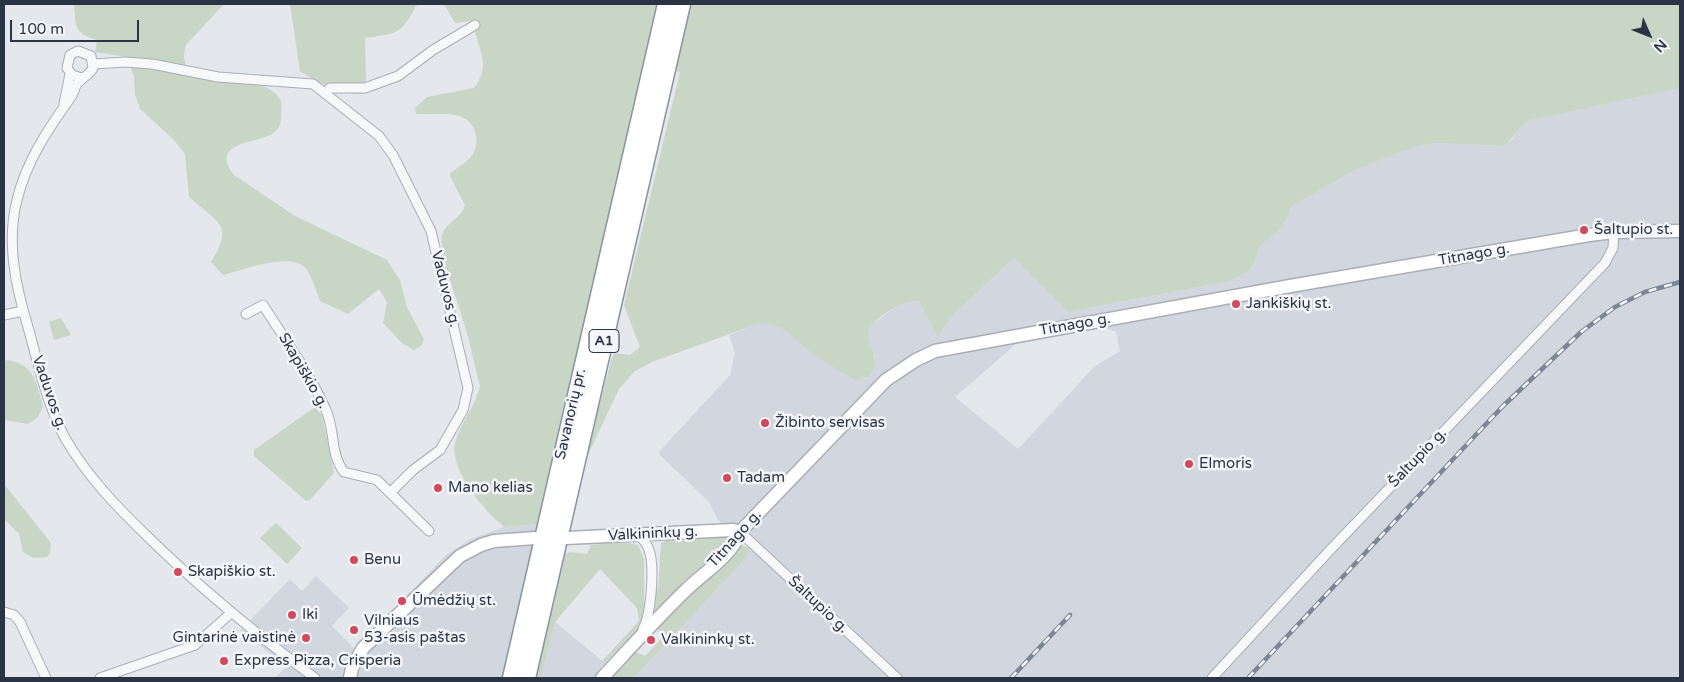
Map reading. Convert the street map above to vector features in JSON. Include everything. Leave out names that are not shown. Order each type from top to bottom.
[{"type":"highway","name":"Savanorių pr.","points":[[511,678],[666,4]]},
{"type":"highway","name":"Savanorių pr.","points":[[527,678],[682,4]]},
{"type":"street","points":[[325,93],[330,88],[364,88],[398,76],[433,50],[475,25]]},
{"type":"street","name":"Vaduvos g.","points":[[64,105],[70,74],[66,64],[74,53],[87,53],[94,64]]},
{"type":"street","name":"Vaduvos g.","points":[[94,64],[125,62],[152,64],[218,76],[313,84],[388,146],[431,231],[468,380],[468,395],[463,410],[447,442],[436,454],[413,470],[391,492]]},
{"type":"street","name":"Vaduvos g.","points":[[94,64],[91,72],[82,78],[64,105],[35,153],[16,202],[13,257],[23,311],[49,402],[65,437],[88,474],[126,515],[230,613],[314,678]]},
{"type":"street","points":[[70,74],[82,78]]},
{"type":"street","name":"Titnago g.","points":[[602,678],[637,640],[736,541],[740,532],[886,380],[916,360],[935,351],[1283,287],[1614,232],[1680,230]]},
{"type":"street","name":"Šaltupio g.","points":[[1212,678],[1343,537],[1605,263],[1613,248],[1614,232]]},
{"type":"street","name":"Skapiškio g.","points":[[246,314],[263,305],[290,347],[327,411],[336,455],[344,472],[353,475],[370,476],[391,492],[429,530]]},
{"type":"street","points":[[4,315],[23,311]]},
{"type":"street","name":"Valkininkų g.","points":[[566,538],[733,530],[740,532]]},
{"type":"street","name":"Šaltupio g.","points":[[740,532],[897,678]]},
{"type":"street","points":[[637,640],[648,620],[651,563],[649,551],[638,534]]},
{"type":"street","points":[[350,678],[352,668],[363,648],[460,556],[481,545],[494,541],[535,538]]},
{"type":"street","points":[[4,612],[14,615],[20,622],[46,678]]},
{"type":"street","points":[[100,678],[195,645],[230,613]]},
{"type":"shaded area","points":[[1680,88],[1680,678],[634,678],[747,557],[749,548],[718,520],[709,502],[658,453],[730,375],[735,353],[729,335],[760,323],[773,323],[785,329],[814,354],[858,381],[866,378],[875,356],[866,337],[871,325],[896,307],[913,300],[919,301],[938,337],[952,316],[1014,258],[1068,312],[1229,281],[1248,272],[1254,264],[1260,246],[1278,231],[1287,219],[1291,207],[1351,172],[1411,148],[1435,143],[1504,146],[1513,139],[1518,127],[1528,121]],"holes":[[[1106,328],[1116,332],[1120,351],[1094,367],[1018,449],[955,397],[1016,344]]]},
{"type":"shaded area","points":[[539,524],[504,678],[275,678],[287,666],[240,631],[290,579],[302,591],[316,576],[349,608],[332,626],[355,649],[446,555],[471,539],[504,527]]},
{"type":"shaded area","points":[[555,622],[605,663],[599,670],[610,678],[541,678]]},
{"type":"green space","points":[[74,4],[224,4],[186,45],[184,58],[189,70],[198,76],[236,80],[264,87],[277,95],[281,106],[279,128],[269,135],[232,149],[227,155],[227,163],[234,175],[295,216],[387,260],[400,280],[407,307],[424,339],[421,346],[414,350],[402,343],[383,323],[387,302],[379,289],[348,314],[320,301],[308,271],[301,265],[292,262],[268,263],[223,275],[211,262],[222,239],[220,225],[189,197],[185,154],[173,139],[140,109],[135,94],[134,77],[127,57],[95,52],[97,40],[84,35],[77,28]]},
{"type":"green space","points":[[290,4],[422,4],[416,6],[406,23],[391,34],[365,38],[366,80],[363,94],[354,94],[322,84],[300,71]]},
{"type":"green space","points":[[444,4],[1680,4],[1680,88],[1528,121],[1504,146],[1435,143],[1411,148],[1351,172],[1291,207],[1287,219],[1278,231],[1260,246],[1254,264],[1248,272],[1229,281],[1068,312],[1014,258],[952,316],[938,337],[919,301],[907,302],[880,317],[871,326],[867,337],[874,357],[874,369],[871,374],[857,381],[813,354],[783,329],[760,323],[652,362],[635,371],[619,389],[585,461],[612,357],[615,353],[630,355],[640,347],[624,305],[680,72],[646,63],[539,524],[504,527],[487,511],[470,489],[457,465],[455,453],[457,436],[475,401],[480,386],[446,264],[442,235],[461,213],[465,205],[450,173],[470,158],[474,152],[477,139],[473,126],[463,117],[451,114],[416,114],[415,108],[427,97],[474,88],[482,74],[482,54],[475,32],[480,22],[455,23]]},
{"type":"green space","points":[[61,318],[71,335],[54,340],[49,322]]},
{"type":"green space","points":[[8,360],[24,366],[30,371],[39,390],[43,406],[38,417],[28,424],[4,420],[4,361]]},
{"type":"green space","points":[[315,407],[322,415],[334,473],[310,500],[306,501],[254,456],[254,450]]},
{"type":"green space","points":[[4,484],[51,543],[50,553],[47,557],[33,558],[23,552],[19,534],[4,519]]},
{"type":"green space","points":[[276,523],[302,548],[287,564],[260,538]]},
{"type":"green space","points":[[729,537],[732,541],[657,611],[654,610],[653,597],[658,589],[661,543],[667,540]]},
{"type":"green space","points":[[623,542],[638,545],[644,559],[644,617],[641,625],[605,663],[602,661],[639,621],[637,608],[600,569],[555,622],[541,678],[535,678],[565,554],[570,552],[587,554],[591,545]]},
{"type":"green space","points":[[739,547],[749,548],[747,557],[634,678],[608,677],[636,652],[645,656],[663,637],[658,631],[659,628],[678,603]]},
{"type":"railway","points":[[1248,678],[1502,407],[1581,332],[1615,307],[1645,292],[1680,282]]},
{"type":"railway","points":[[1011,678],[1070,615]]},
{"type":"place","name":"Šaltupio st.","points":[[1584,230]]},
{"type":"place","name":"Jankiškių st.","points":[[1236,304]]},
{"type":"place","name":"Žibinto servisas","points":[[765,423]]},
{"type":"place","name":"Elmoris","points":[[1189,464]]},
{"type":"place","name":"Tadam","points":[[727,478]]},
{"type":"place","name":"Mano kelias","points":[[438,488]]},
{"type":"place","name":"Benu","points":[[354,560]]},
{"type":"place","name":"Skapiškio st.","points":[[178,572]]},
{"type":"place","name":"Ūmėdžių st.","points":[[402,601]]},
{"type":"place","name":"Iki","points":[[292,615]]},
{"type":"place","name":"Vilniaus 53-asis paštas","points":[[354,630]]},
{"type":"place","name":"Gintarinė vaistinė","points":[[306,638]]},
{"type":"place","name":"Valkininkų st.","points":[[651,640]]},
{"type":"place","name":"Express Pizza, Crisperia","points":[[224,661]]}]
